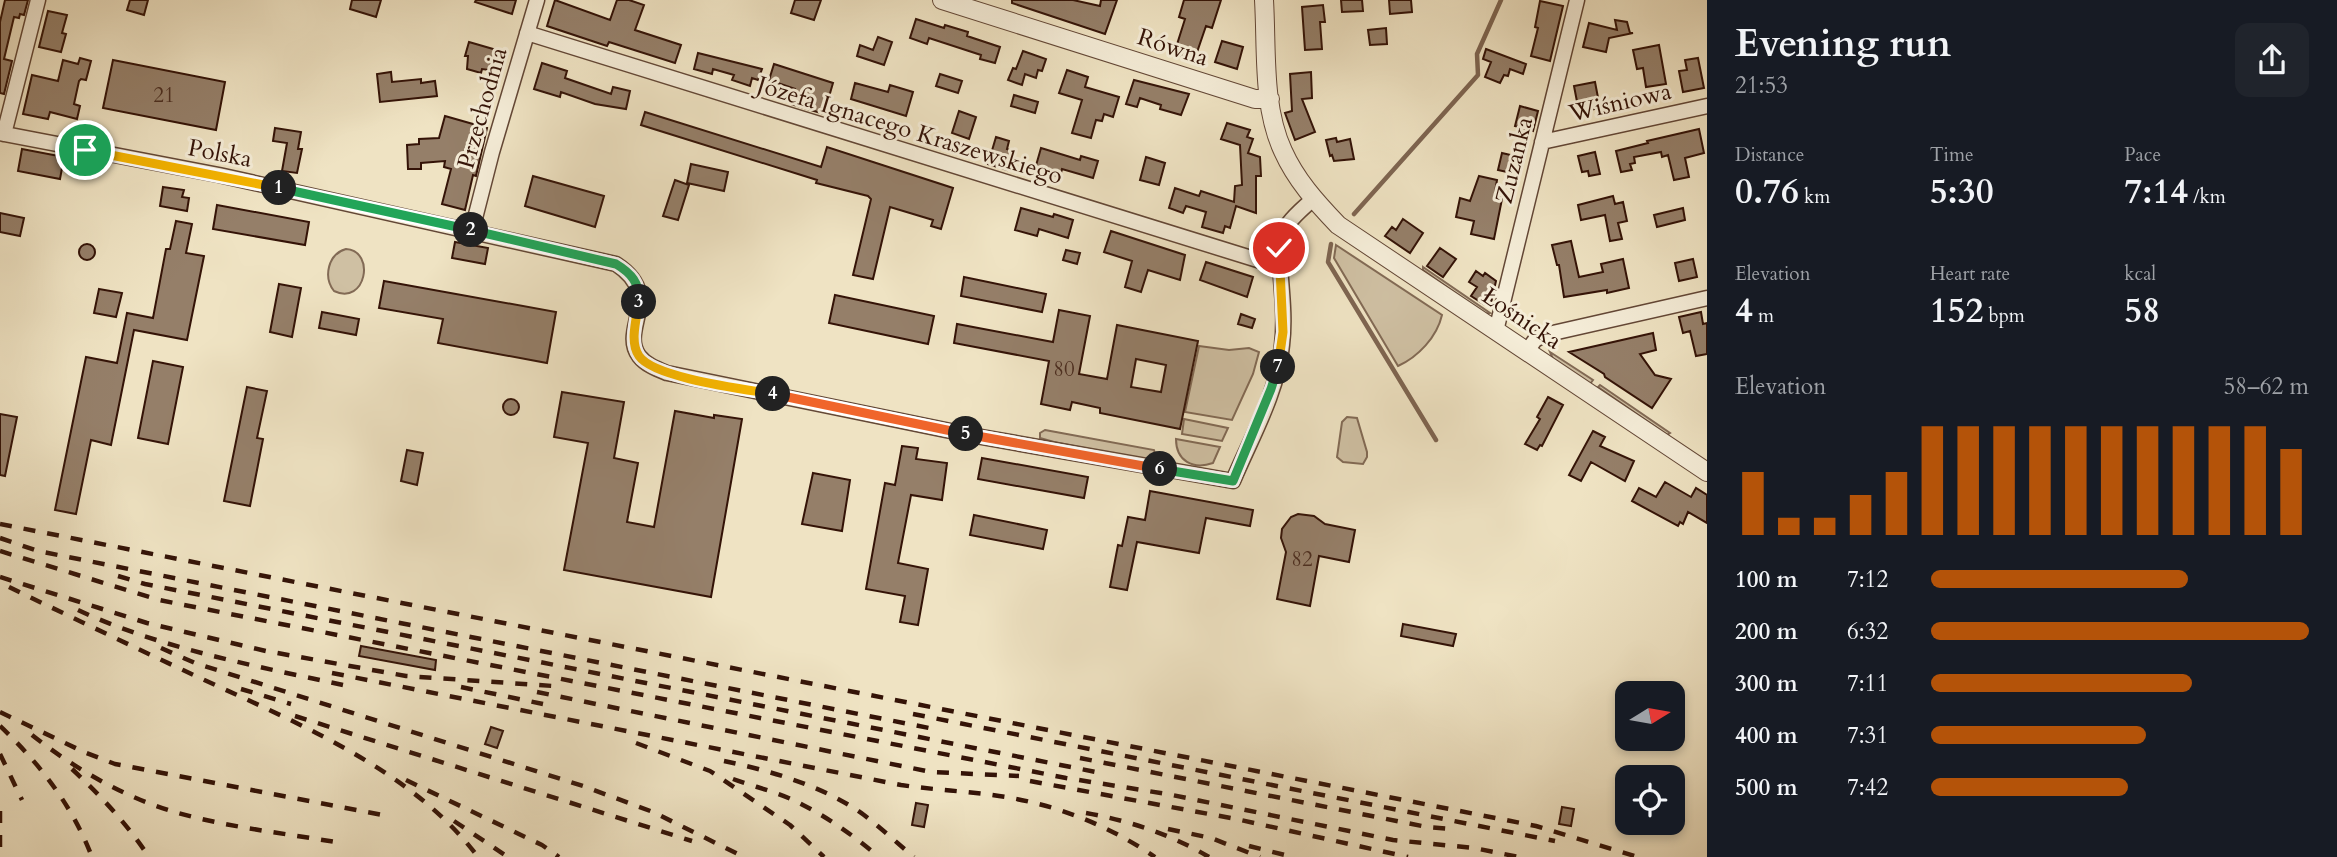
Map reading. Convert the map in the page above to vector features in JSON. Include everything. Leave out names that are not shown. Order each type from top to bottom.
[{"type":"street","points":[[2,133],[38,0]]},
{"type":"street","name":"Przechodnia","points":[[472,230],[537,0]]},
{"type":"street","name":"Równa","points":[[942,0],[1255,99],[1270,99]]},
{"type":"street","name":"Łośnicka","points":[[1264,0],[1270,99],[1282,150],[1313,199],[1338,225],[1707,472]]},
{"type":"street","name":"Zuzanka","points":[[1496,331],[1577,0]]},
{"type":"street","name":"Józefa Ignacego Kraszewskiego","points":[[527,33],[1280,267]]},
{"type":"street","name":"Wiśniowa","points":[[1542,142],[1707,106]]},
{"type":"street","name":"Polska","points":[[2,133],[219,175],[616,264],[630,272],[636,281],[640,298],[634,342],[637,354],[648,365],[667,373],[970,435],[1233,481],[1280,361],[1283,332],[1280,267]]},
{"type":"street","points":[[1280,267],[1281,235],[1287,223],[1313,199]]},
{"type":"street","points":[[1527,351],[1535,340],[1544,335],[1707,298]]},
{"type":"shaded area","points":[[1336,245],[1442,315],[1436,331],[1419,352],[1398,366],[1334,258]]},
{"type":"shaded area","points":[[346,249],[355,252],[364,267],[360,285],[345,294],[334,291],[328,273],[331,261]]},
{"type":"shaded area","points":[[1423,267],[1490,313],[1485,314],[1423,270]]},
{"type":"shaded area","points":[[1199,346],[1229,350],[1249,348],[1259,352],[1253,374],[1232,420],[1185,412]]},
{"type":"shaded area","points":[[1550,352],[1593,380],[1590,384],[1553,359]]},
{"type":"shaded area","points":[[1600,385],[1670,433],[1667,435],[1598,387]]},
{"type":"shaded area","points":[[1347,417],[1357,418],[1367,452],[1363,464],[1343,462],[1337,457],[1342,422]]},
{"type":"shaded area","points":[[1184,419],[1228,428],[1222,441],[1182,434]]},
{"type":"shaded area","points":[[1045,430],[1154,450],[1156,458],[1148,461],[1054,442],[1040,438],[1040,433]]},
{"type":"shaded area","points":[[1176,439],[1220,447],[1213,463],[1193,464],[1182,458]]},
{"type":"building","points":[[5,0],[28,0],[24,15],[14,17],[4,59],[12,61],[4,94],[0,93],[0,22]]},
{"type":"building","points":[[130,0],[148,0],[144,15],[127,10]]},
{"type":"building","points":[[352,0],[381,0],[376,17],[350,9]]},
{"type":"building","points":[[516,0],[512,14],[475,2]]},
{"type":"building","points":[[555,0],[610,20],[617,0],[629,0],[644,5],[635,30],[681,45],[675,63],[609,42],[607,46],[547,26]]},
{"type":"building","points":[[795,0],[821,0],[814,20],[791,13]]},
{"type":"building","points":[[1012,0],[1073,0],[1100,6],[1101,0],[1117,0],[1105,34],[1012,3]]},
{"type":"building","points":[[1184,0],[1221,0],[1212,28],[1206,26],[1194,61],[1174,54],[1185,19],[1179,17]]},
{"type":"building","points":[[1341,0],[1362,0],[1363,11],[1342,12]]},
{"type":"building","points":[[1389,0],[1411,0],[1412,12],[1390,14]]},
{"type":"building","points":[[1540,1],[1563,6],[1550,61],[1531,56],[1538,28],[1535,27]]},
{"type":"building","points":[[1323,5],[1325,22],[1320,22],[1322,49],[1305,50],[1302,7]]},
{"type":"building","points":[[48,11],[67,15],[61,52],[39,47]]},
{"type":"building","points":[[916,19],[968,32],[967,36],[1000,47],[995,63],[980,59],[981,55],[929,38],[927,44],[910,38]]},
{"type":"building","points":[[1615,20],[1627,22],[1630,33],[1633,33],[1609,38],[1606,52],[1583,47],[1589,23],[1617,30]]},
{"type":"building","points":[[1386,28],[1387,44],[1370,45],[1368,30]]},
{"type":"building","points":[[878,37],[892,42],[884,65],[857,56],[860,45],[873,50]]},
{"type":"building","points":[[1222,41],[1243,47],[1237,69],[1215,62]]},
{"type":"building","points":[[469,42],[500,51],[496,66],[490,65],[489,70],[482,69],[481,73],[467,69],[468,56],[465,56]]},
{"type":"building","points":[[1659,45],[1666,84],[1646,87],[1643,68],[1637,69],[1633,50]]},
{"type":"building","points":[[1486,49],[1526,64],[1523,74],[1510,69],[1508,76],[1504,75],[1500,83],[1485,77],[1491,62],[1483,59]]},
{"type":"building","points":[[1023,51],[1046,59],[1036,78],[1025,74],[1022,85],[1008,80]]},
{"type":"building","points":[[698,53],[762,69],[758,80],[752,78],[750,86],[732,80],[734,75],[713,69],[712,74],[694,69]]},
{"type":"building","points":[[80,58],[91,61],[86,80],[79,81],[74,104],[80,106],[77,119],[50,112],[48,119],[23,114],[32,75],[58,81],[63,60],[78,64]]},
{"type":"building","points":[[1698,58],[1704,88],[1683,92],[1679,71],[1687,70],[1685,60]]},
{"type":"building","points":[[113,60],[225,82],[216,130],[103,108]]},
{"type":"building","points":[[542,63],[567,71],[565,78],[611,94],[613,87],[630,91],[626,109],[595,104],[561,92],[560,97],[534,89]]},
{"type":"building","points":[[774,64],[833,83],[824,114],[791,104],[795,89],[769,80]]},
{"type":"building","points":[[1067,70],[1088,77],[1085,87],[1119,97],[1113,117],[1104,114],[1102,121],[1096,120],[1091,138],[1072,133],[1082,100],[1059,93]]},
{"type":"building","points":[[391,72],[392,82],[421,79],[421,83],[435,81],[437,96],[380,102],[377,74]]},
{"type":"building","points":[[1311,72],[1312,98],[1302,99],[1315,132],[1295,140],[1285,113],[1292,111],[1290,74]]},
{"type":"building","points":[[940,74],[962,81],[958,93],[936,86]]},
{"type":"building","points":[[1134,80],[1189,94],[1181,115],[1160,109],[1161,105],[1140,98],[1137,107],[1126,104]]},
{"type":"building","points":[[1595,82],[1600,108],[1579,112],[1574,86]]},
{"type":"building","points":[[855,83],[888,92],[890,85],[913,92],[906,116],[851,99]]},
{"type":"building","points":[[1014,95],[1038,102],[1035,113],[1011,106]]},
{"type":"building","points":[[1520,106],[1538,111],[1533,131],[1515,126]]},
{"type":"building","points":[[959,111],[976,117],[969,139],[952,133]]},
{"type":"building","points":[[645,112],[821,167],[827,147],[953,188],[941,229],[931,226],[933,220],[890,207],[873,279],[853,275],[871,199],[868,196],[816,183],[817,180],[641,125]]},
{"type":"building","points":[[445,116],[487,128],[465,210],[442,204],[451,169],[444,167],[445,161],[421,163],[421,169],[408,169],[407,145],[419,144],[419,139],[439,138]]},
{"type":"building","points":[[1227,123],[1250,130],[1247,137],[1253,139],[1248,153],[1260,157],[1261,176],[1256,176],[1256,213],[1236,206],[1230,228],[1225,226],[1223,233],[1202,227],[1206,212],[1186,206],[1183,213],[1169,208],[1175,188],[1199,196],[1201,191],[1234,202],[1235,186],[1242,185],[1240,145],[1221,139]]},
{"type":"building","points":[[275,128],[301,132],[298,149],[302,149],[297,173],[282,171],[287,143],[273,141]]},
{"type":"building","points":[[1699,129],[1704,153],[1685,158],[1689,177],[1674,180],[1668,155],[1662,157],[1661,152],[1634,157],[1635,163],[1630,164],[1632,170],[1621,172],[1616,151]]},
{"type":"building","points":[[996,137],[1009,141],[1007,149],[1013,151],[1007,170],[988,164]]},
{"type":"building","points":[[1336,138],[1337,142],[1350,139],[1354,159],[1334,161],[1326,140]]},
{"type":"building","points":[[1041,148],[1080,160],[1081,156],[1098,161],[1093,178],[1062,169],[1060,177],[1035,169]]},
{"type":"building","points":[[22,149],[64,157],[60,179],[18,171]]},
{"type":"building","points":[[1595,152],[1600,174],[1589,176],[1588,171],[1582,172],[1578,156]]},
{"type":"building","points":[[1502,153],[1519,157],[1516,174],[1498,170]]},
{"type":"building","points":[[1146,157],[1165,163],[1159,185],[1140,180]]},
{"type":"building","points":[[691,164],[728,172],[724,191],[687,183]]},
{"type":"building","points":[[533,176],[604,196],[595,227],[525,206]]},
{"type":"building","points":[[1479,176],[1497,180],[1495,192],[1503,194],[1494,239],[1471,234],[1474,221],[1456,217],[1460,198],[1470,201]]},
{"type":"building","points":[[675,180],[689,185],[678,220],[663,216]]},
{"type":"building","points":[[163,187],[184,190],[182,197],[189,198],[187,211],[160,206]]},
{"type":"building","points":[[1613,196],[1615,204],[1623,202],[1627,221],[1618,223],[1622,239],[1610,241],[1605,215],[1581,220],[1578,205]]},
{"type":"building","points":[[217,205],[309,222],[305,245],[213,229]]},
{"type":"building","points":[[1021,208],[1073,220],[1068,238],[1039,229],[1037,236],[1015,230]]},
{"type":"building","points":[[1683,208],[1685,220],[1657,227],[1654,215]]},
{"type":"building","points":[[0,213],[24,218],[20,236],[0,232]]},
{"type":"building","points":[[1403,219],[1423,233],[1410,253],[1385,236],[1392,227],[1396,230]]},
{"type":"building","points":[[176,221],[192,224],[186,253],[204,256],[187,340],[134,330],[111,445],[91,440],[76,514],[55,510],[86,357],[117,363],[127,313],[153,318],[166,249],[170,249]]},
{"type":"building","points":[[1111,231],[1185,255],[1180,280],[1148,270],[1141,292],[1125,287],[1132,261],[1104,252]]},
{"type":"building","points":[[1571,241],[1579,277],[1603,272],[1601,264],[1623,259],[1629,288],[1564,297],[1559,265],[1552,245]]},
{"type":"building","points":[[455,242],[488,248],[485,264],[452,258]]},
{"type":"building","points":[[87,244],[95,252],[87,260],[79,252]]},
{"type":"building","points":[[1440,248],[1456,259],[1443,277],[1427,266]]},
{"type":"building","points":[[1066,250],[1080,253],[1077,264],[1063,260]]},
{"type":"building","points":[[1693,259],[1697,277],[1679,281],[1675,263]]},
{"type":"building","points":[[1206,262],[1253,277],[1247,297],[1200,280]]},
{"type":"building","points":[[1476,271],[1483,276],[1485,273],[1496,281],[1491,303],[1485,305],[1471,296],[1477,287],[1469,282]]},
{"type":"building","points":[[964,277],[1046,294],[1042,312],[961,296]]},
{"type":"building","points":[[384,281],[556,312],[547,363],[438,343],[443,319],[379,308]]},
{"type":"building","points":[[279,284],[301,288],[292,337],[270,332]]},
{"type":"building","points":[[99,289],[122,293],[116,317],[94,313]]},
{"type":"building","points":[[835,295],[934,316],[928,344],[829,323]]},
{"type":"building","points":[[1059,310],[1090,316],[1079,374],[1107,379],[1117,325],[1198,341],[1180,429],[1100,413],[1100,408],[1072,402],[1070,410],[1041,404],[1049,361],[954,343],[957,324],[1053,342]],"holes":[[[1136,359],[1166,365],[1161,392],[1131,387]]]},
{"type":"building","points":[[322,312],[359,319],[356,335],[319,328]]},
{"type":"building","points":[[1701,312],[1703,324],[1707,323],[1707,354],[1696,356],[1690,331],[1683,333],[1679,317]]},
{"type":"building","points":[[1241,314],[1255,319],[1252,328],[1238,324]]},
{"type":"building","points":[[1653,333],[1656,350],[1640,354],[1655,375],[1671,379],[1652,408],[1569,352]]},
{"type":"building","points":[[153,361],[183,367],[168,444],[138,438]]},
{"type":"building","points":[[247,387],[267,391],[257,438],[263,439],[250,506],[224,501]]},
{"type":"building","points":[[562,392],[624,402],[614,458],[638,463],[627,522],[654,527],[675,411],[714,418],[714,415],[742,419],[711,597],[564,570],[588,443],[554,437]]},
{"type":"building","points":[[1548,397],[1563,405],[1542,446],[1537,450],[1525,444],[1540,419],[1537,417]]},
{"type":"building","points":[[508,399],[514,399],[519,407],[517,413],[508,415],[503,410],[503,404]]},
{"type":"building","points":[[0,414],[17,417],[5,476],[0,475]]},
{"type":"building","points":[[1593,431],[1605,437],[1600,446],[1634,461],[1625,481],[1591,462],[1581,481],[1569,475]]},
{"type":"building","points":[[902,446],[918,448],[916,459],[947,463],[942,500],[911,495],[898,563],[928,569],[918,625],[900,622],[905,596],[866,589],[885,483],[895,485]]},
{"type":"building","points":[[407,450],[423,453],[417,485],[401,481]]},
{"type":"building","points":[[982,458],[1088,477],[1084,498],[978,479]]},
{"type":"building","points":[[813,473],[850,480],[842,531],[802,524]]},
{"type":"building","points":[[1665,482],[1691,497],[1696,488],[1707,495],[1707,523],[1688,512],[1683,524],[1680,522],[1678,526],[1632,501],[1639,488],[1656,497]]},
{"type":"building","points":[[1150,491],[1253,510],[1250,526],[1206,518],[1199,553],[1137,542],[1127,590],[1110,587],[1118,545],[1122,546],[1128,517],[1145,520]]},
{"type":"building","points":[[1298,514],[1314,516],[1325,524],[1355,530],[1349,562],[1319,556],[1310,606],[1277,599],[1286,552],[1281,538],[1282,529],[1291,517]]},
{"type":"building","points":[[974,515],[1047,530],[1043,549],[970,535]]},
{"type":"building","points":[[1403,624],[1456,634],[1453,646],[1401,636]]},
{"type":"building","points":[[361,646],[436,660],[435,670],[359,656]]},
{"type":"building","points":[[491,727],[503,731],[497,748],[485,744]]},
{"type":"building","points":[[916,803],[928,805],[924,827],[912,825]]},
{"type":"building","points":[[1562,807],[1574,809],[1571,826],[1559,824]]},
{"type":"waterway","points":[[1354,214],[1478,75],[1477,54],[1501,0]]},
{"type":"waterway","points":[[1331,244],[1328,262],[1436,440]]},
{"type":"railway","points":[[0,524],[1536,826],[1638,857]]},
{"type":"railway","points":[[0,538],[38,551],[929,728]]},
{"type":"railway","points":[[0,551],[159,600],[1393,840],[1474,848],[1519,857]]},
{"type":"railway","points":[[118,576],[145,584],[1096,772]]},
{"type":"railway","points":[[0,577],[147,623],[266,651],[406,676],[553,686]]},
{"type":"railway","points":[[9,587],[342,747],[417,796],[450,825],[478,857]]},
{"type":"railway","points":[[78,610],[174,645],[343,685]]},
{"type":"railway","points":[[161,648],[195,663],[583,786],[653,812],[744,857]]},
{"type":"railway","points":[[332,673],[901,785],[987,794],[1040,804],[1100,826],[1155,857]]},
{"type":"railway","points":[[461,687],[543,704]]},
{"type":"railway","points":[[241,689],[291,704]]},
{"type":"railway","points":[[537,692],[931,772],[1019,776]]},
{"type":"railway","points":[[0,712],[115,764],[388,816]]},
{"type":"railway","points":[[913,714],[1555,841]]},
{"type":"railway","points":[[295,716],[692,841]]},
{"type":"railway","points":[[0,726],[54,786],[75,820],[92,857]]},
{"type":"railway","points":[[32,735],[97,778],[150,804],[210,821],[341,843]]},
{"type":"railway","points":[[636,743],[710,771],[790,825],[824,857]]},
{"type":"railway","points":[[0,754],[22,800]]},
{"type":"railway","points":[[1080,758],[1427,827],[1451,829]]},
{"type":"railway","points":[[724,761],[778,775],[832,796],[864,815],[914,857]]},
{"type":"railway","points":[[72,769],[113,811],[149,857]]},
{"type":"railway","points":[[733,779],[777,793],[803,805],[837,825],[879,857]]},
{"type":"railway","points":[[406,780],[542,845],[559,857]]},
{"type":"railway","points":[[1030,781],[1236,819],[1408,857]]},
{"type":"railway","points":[[0,811],[0,857]]},
{"type":"railway","points":[[1086,813],[1149,829],[1209,857]]},
{"type":"railway","points":[[454,821],[508,857]]},
{"type":"railway","points":[[1168,829],[1211,838],[1260,857]]},
{"type":"railway","points":[[1249,846],[1293,857]]},
{"type":"route","points":[[85,150],[219,175],[616,264],[630,272],[636,281],[640,298],[634,342],[637,354],[648,365],[667,373],[970,435],[1233,481],[1280,361],[1283,332],[1279,248]]}]
